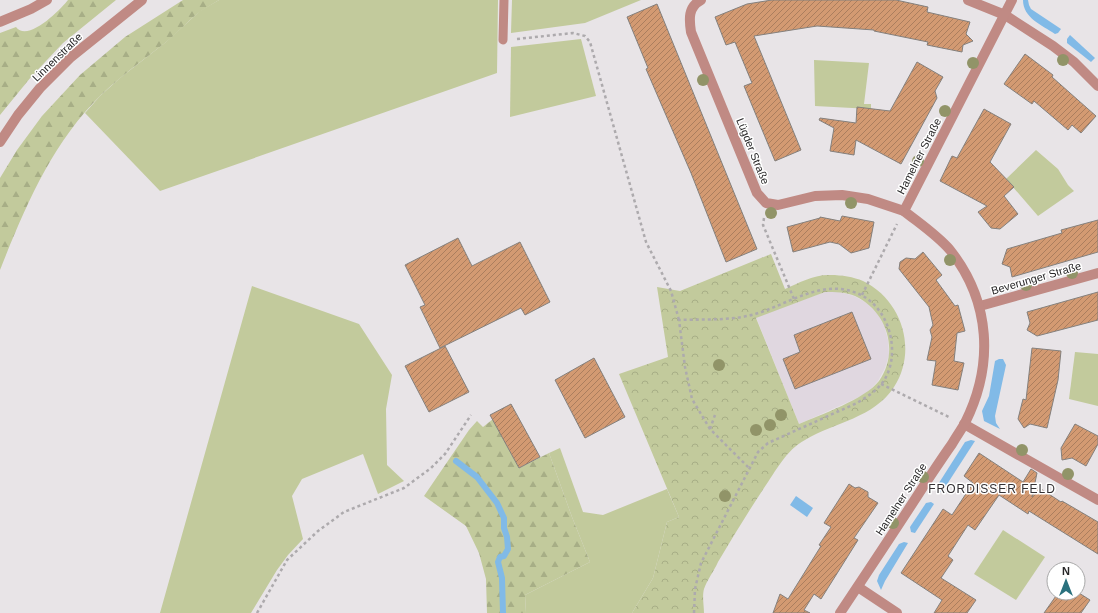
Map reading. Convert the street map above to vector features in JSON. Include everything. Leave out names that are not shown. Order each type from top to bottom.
[{"type":"street","points":[[0,22],[31,9],[47,0]]},
{"type":"street","name":"Linnenstraße","points":[[0,142],[18,115],[72,57],[142,0]]},
{"type":"street","name":"Lügder Straße","points":[[701,0],[696,2],[690,11],[689,21],[691,32],[757,193],[766,203]]},
{"type":"street","points":[[968,0],[1005,15],[1053,46],[1074,62],[1098,86]]},
{"type":"street","name":"Hamelner Straße","points":[[840,613],[964,424],[979,388],[984,356],[984,339],[980,306],[973,289],[964,269],[949,249],[932,233],[904,211],[1012,0]]},
{"type":"street","points":[[766,203],[778,205],[815,196],[842,196],[868,199],[904,211]]},
{"type":"street","name":"Beverunger Straße","points":[[980,306],[1098,273]]},
{"type":"street","points":[[964,424],[1062,481],[1098,500]]},
{"type":"street","points":[[858,587],[897,613]]},
{"type":"lane","points":[[503,40],[504,0]]},
{"type":"path","points":[[503,40],[573,33],[585,36],[590,42],[646,242],[671,291],[679,320],[685,367],[692,399],[710,429],[749,468]]},
{"type":"path","points":[[766,203],[763,225],[794,299]]},
{"type":"path","points":[[862,295],[904,211]]},
{"type":"path","points":[[679,320],[741,317],[760,312],[826,288],[841,289],[862,295],[869,300],[880,311],[892,340],[892,354],[889,370],[881,384],[870,394],[857,402],[768,443],[758,452],[701,563],[695,589],[694,613]]},
{"type":"path","points":[[881,384],[964,424]]},
{"type":"path","points":[[257,613],[287,560],[318,531],[344,512],[404,488],[431,468],[445,454],[471,415]]},
{"type":"path","points":[[710,429],[715,416]]},
{"type":"shaded area","points":[[825,292],[840,292],[854,296],[867,303],[878,313],[884,325],[888,340],[889,355],[885,368],[878,381],[868,392],[799,424],[756,317]]},
{"type":"green space","points":[[68,0],[116,0],[63,43],[31,77],[0,115],[0,33],[16,27],[21,31],[28,31],[36,28],[52,17]]},
{"type":"green space","points":[[183,0],[219,0],[196,15],[170,39],[116,81],[84,114],[54,155],[42,177],[19,223],[0,270],[0,178],[17,150],[42,116],[80,75],[125,37]]},
{"type":"green space","points":[[219,0],[498,0],[497,73],[160,191],[85,113],[100,96],[120,78],[166,42],[200,11]]},
{"type":"green space","points":[[512,0],[641,0],[585,23],[511,33]]},
{"type":"green space","points":[[581,39],[596,96],[510,117],[511,47]]},
{"type":"green space","points":[[814,60],[869,63],[864,104],[871,104],[871,109],[815,106]]},
{"type":"green space","points":[[1036,150],[1058,169],[1068,185],[1074,191],[1038,216],[1006,179]]},
{"type":"green space","points":[[771,254],[785,289],[807,279],[825,275],[856,278],[877,289],[888,300],[896,313],[902,327],[905,342],[905,358],[901,373],[894,387],[876,406],[865,413],[798,444],[782,461],[758,497],[707,582],[703,592],[704,613],[632,613],[653,578],[667,522],[679,517],[619,374],[668,357],[657,287],[680,291]],"holes":[[[825,292],[844,293],[855,296],[875,311],[887,333],[889,357],[879,381],[864,394],[842,406],[799,424],[756,318]]]},
{"type":"green space","points":[[252,286],[359,324],[392,375],[386,409],[387,465],[404,481],[378,494],[363,454],[302,479],[292,496],[303,539],[288,555],[277,570],[251,613],[160,613]]},
{"type":"green space","points":[[1075,352],[1098,354],[1098,406],[1069,399]]},
{"type":"green space","points":[[493,419],[519,468],[549,453],[590,562],[525,595],[526,613],[487,613],[486,579],[479,553],[466,526],[424,496],[469,430],[477,421],[483,427]]},
{"type":"green space","points":[[560,448],[583,512],[603,515],[667,489],[679,517],[667,522],[653,578],[632,613],[526,613],[525,595],[590,562],[549,453]]},
{"type":"green space","points":[[1003,530],[1045,557],[1016,600],[974,574]]},
{"type":"water","points":[[1023,0],[1028,0],[1031,9],[1061,29],[1058,33],[1055,34],[1034,20],[1026,12]]},
{"type":"water","points":[[1070,35],[1095,58],[1091,62],[1067,43],[1067,39]]},
{"type":"water","points":[[1003,359],[1006,365],[995,416],[996,423],[1000,429],[984,421],[982,411],[989,396],[995,361]]},
{"type":"water","points":[[971,440],[975,441],[942,492],[939,491],[937,486],[965,442]]},
{"type":"water","points":[[796,496],[813,508],[807,517],[790,505]]},
{"type":"water","points":[[931,502],[934,504],[915,533],[911,532],[910,527],[926,503]]},
{"type":"water","points":[[904,542],[908,543],[881,590],[877,581],[879,575],[899,544]]},
{"type":"building","points":[[772,0],[896,0],[928,7],[927,12],[970,22],[966,34],[973,41],[963,45],[962,52],[927,45],[928,42],[874,30],[817,26],[754,36],[801,150],[775,161],[744,86],[752,83],[735,42],[726,45],[715,17],[747,4]]},
{"type":"building","points":[[657,4],[757,249],[726,262],[691,173],[646,69],[648,68],[627,17]]},
{"type":"building","points":[[1025,54],[1053,75],[1052,77],[1096,116],[1081,133],[1072,125],[1068,130],[1034,101],[1032,104],[1004,84]]},
{"type":"building","points":[[917,62],[943,77],[935,91],[937,98],[901,164],[856,140],[854,155],[830,151],[834,128],[819,120],[820,118],[856,123],[857,107],[890,111]]},
{"type":"building","points":[[984,109],[1011,124],[990,162],[1014,187],[1004,196],[1018,214],[1000,229],[991,228],[978,212],[987,206],[940,181],[952,156],[957,158]]},
{"type":"building","points":[[842,216],[874,222],[869,248],[851,253],[839,244],[830,242],[793,252],[787,227],[820,217],[840,221]]},
{"type":"building","points":[[1098,220],[1098,252],[1012,277],[1010,267],[1002,264],[1007,249],[1062,233],[1061,230]]},
{"type":"building","points":[[458,238],[472,266],[520,242],[550,302],[525,315],[521,308],[440,348],[420,307],[425,305],[405,265]]},
{"type":"building","points":[[923,252],[942,275],[936,280],[955,306],[958,305],[965,331],[957,333],[954,361],[964,363],[958,390],[932,385],[936,361],[927,360],[932,337],[930,330],[933,325],[929,307],[899,269],[900,262],[906,258],[915,259]]},
{"type":"building","points":[[1098,292],[1098,320],[1037,336],[1027,330],[1030,323],[1027,312]]},
{"type":"building","points":[[852,312],[871,359],[795,389],[783,359],[800,352],[794,335]]},
{"type":"building","points":[[445,346],[469,392],[429,412],[405,366]]},
{"type":"building","points":[[1032,348],[1061,351],[1058,380],[1047,428],[1030,424],[1024,428],[1018,419],[1023,399],[1026,400]]},
{"type":"building","points":[[594,358],[625,417],[585,438],[555,380]]},
{"type":"building","points":[[511,404],[540,457],[519,468],[490,415]]},
{"type":"building","points":[[1075,424],[1098,436],[1098,444],[1086,466],[1072,458],[1062,460],[1061,448]]},
{"type":"building","points":[[979,453],[1023,482],[1031,469],[1037,473],[1032,497],[1038,487],[1061,502],[1062,501],[1098,522],[1098,554],[1029,511],[1028,514],[999,495],[975,530],[968,525],[948,556],[953,560],[941,578],[976,600],[967,613],[934,613],[942,600],[901,573],[943,509],[952,515],[973,483],[964,476]]},
{"type":"building","points":[[849,484],[855,488],[859,487],[868,492],[868,497],[878,503],[854,538],[858,540],[821,599],[814,594],[804,610],[810,613],[773,613],[780,594],[788,599],[821,546],[819,545],[831,527],[824,523]]},
{"type":"building","points":[[1086,597],[1090,600],[1081,613],[1044,613],[1052,601],[1086,601]]},
{"type":"waterway","points":[[456,461],[477,477],[497,503],[504,518],[504,528],[507,537],[508,549],[504,556],[500,557],[498,562],[502,578],[503,613]]},
{"type":"district","name":"FRORDISSER FELD","points":[[992,489]]}]
